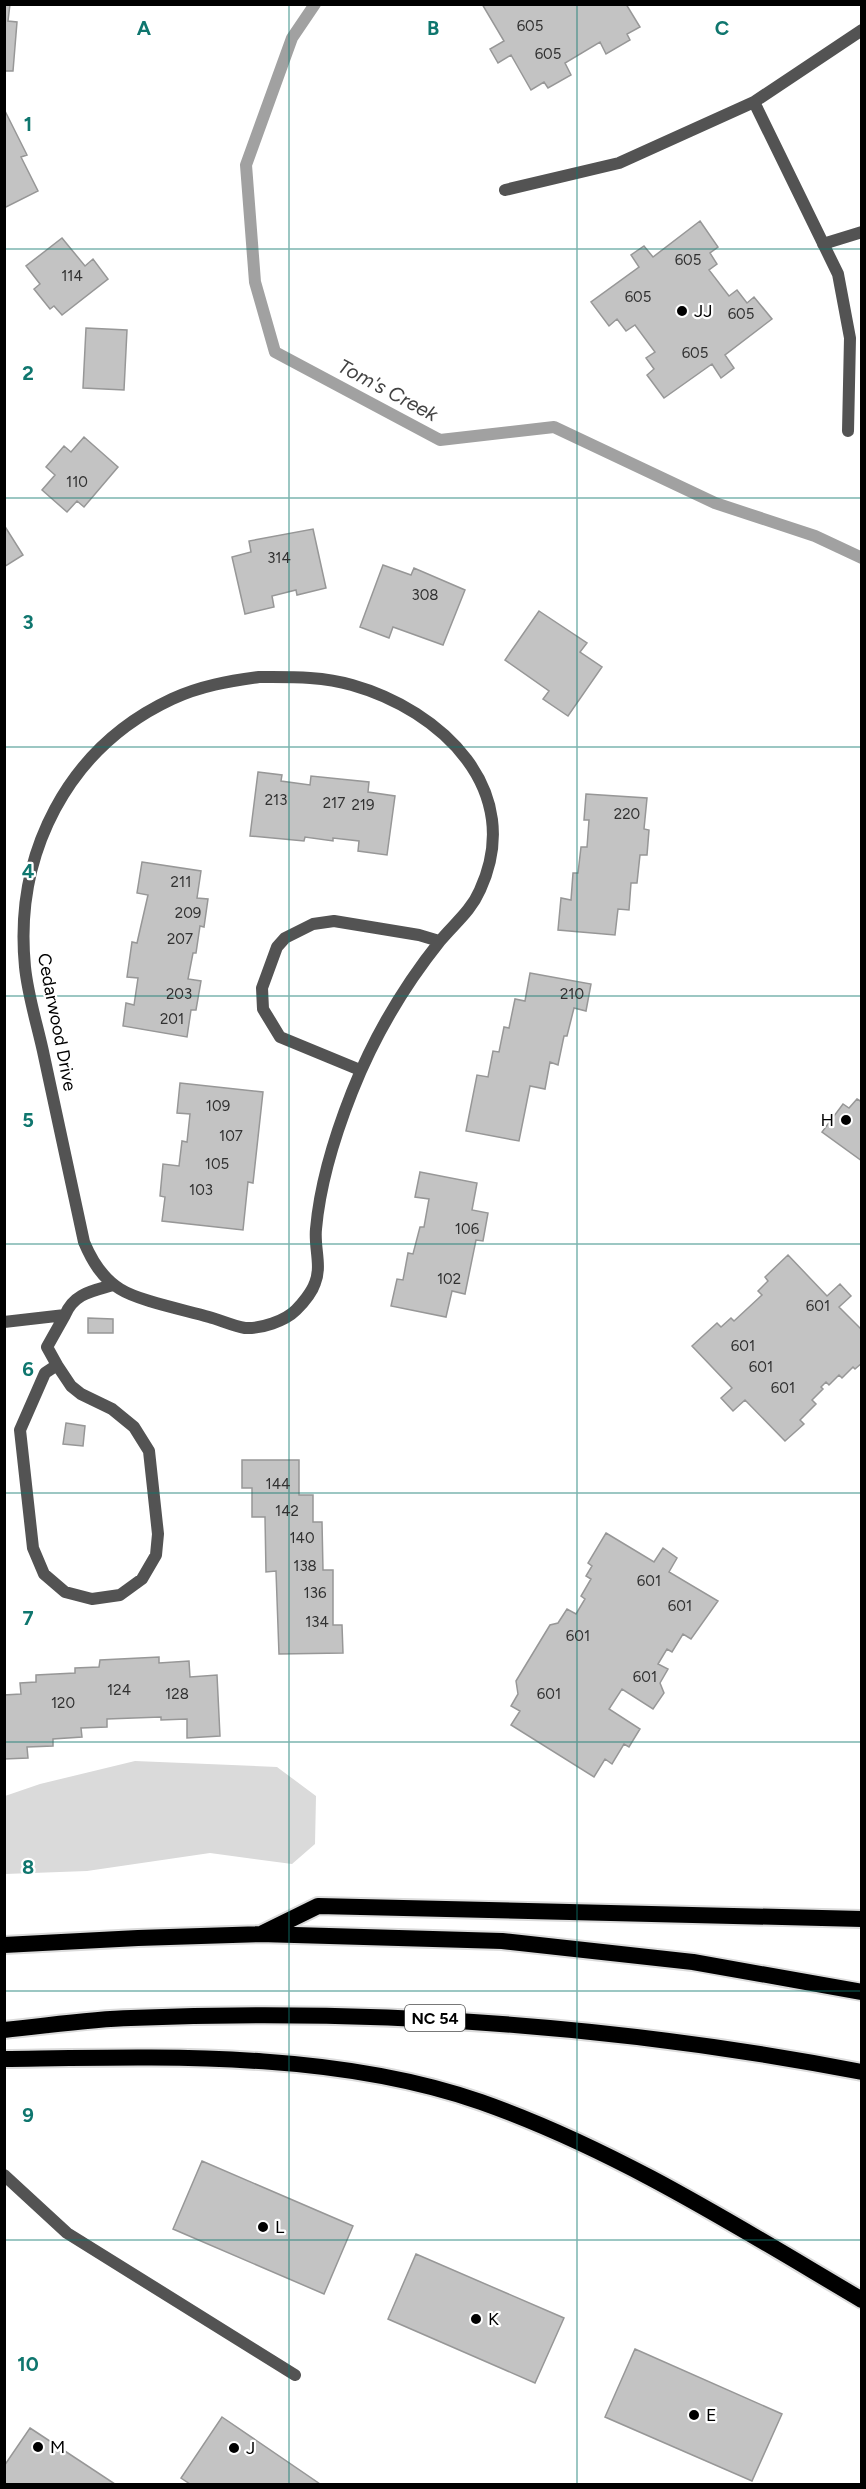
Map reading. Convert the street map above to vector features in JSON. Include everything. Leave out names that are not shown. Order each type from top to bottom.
[{"type":"highway","points":[[260,1934],[318,1906],[861,1919]]},
{"type":"highway","points":[[4,1945],[260,1934],[502,1941],[693,1962],[861,1992]]},
{"type":"highway","name":"NC 54","points":[[4,2030],[129,2018],[257,2015],[467,2019],[690,2043],[861,2072]]},
{"type":"highway","points":[[4,2059],[192,2057],[302,2066],[391,2079],[479,2102],[584,2143],[642,2173],[861,2300]]},
{"type":"street","points":[[506,190],[620,163],[754,102],[861,30]]},
{"type":"street","points":[[754,102],[838,274],[850,338],[848,431]]},
{"type":"street","points":[[824,244],[861,232]]},
{"type":"street","name":"Cedarwood Drive","points":[[259,677],[313,678],[350,684],[393,699],[437,726],[459,747],[473,765],[486,792],[492,829],[490,858],[482,887],[472,906],[440,941],[390,1013],[360,1070],[343,1113],[324,1180],[315,1232],[318,1262],[315,1283],[295,1311],[272,1324],[246,1328],[123,1291],[113,1285],[93,1263],[84,1242],[25,968],[24,916],[30,871],[47,821],[66,789],[94,754],[134,720],[172,699],[216,683],[259,677]]},
{"type":"street","points":[[360,1070],[280,1037],[263,1009],[262,988],[277,947],[285,938],[313,924],[334,921],[419,935],[440,941]]},
{"type":"street","points":[[57,1365],[45,1373],[20,1430],[33,1548],[44,1574],[65,1592],[92,1599],[120,1595],[142,1579],[156,1555],[158,1534],[149,1451],[134,1427],[112,1409],[81,1394],[71,1386],[47,1347],[70,1303],[83,1293],[113,1285]]},
{"type":"street","points":[[4,1322],[65,1314]]},
{"type":"street","points":[[4,2175],[67,2233],[295,2374]]},
{"type":"shaded area","points":[[135,1761],[277,1767],[316,1796],[315,1844],[292,1864],[210,1853],[87,1871],[5,1874],[5,1796],[40,1784]]},
{"type":"building","points":[[4,4],[10,4],[8,21],[17,22],[13,71],[4,71]]},
{"type":"building","points":[[482,4],[626,4],[640,27],[627,34],[630,40],[606,54],[600,42],[565,63],[571,75],[548,88],[544,82],[531,90],[511,55],[498,63],[490,49],[504,41]]},
{"type":"building","points":[[5,111],[27,155],[21,157],[38,191],[4,208]]},
{"type":"building","name":"JJ","points":[[700,221],[718,247],[710,253],[717,264],[709,270],[729,296],[737,290],[747,303],[754,297],[772,319],[725,355],[734,368],[721,378],[712,364],[664,398],[647,375],[654,369],[646,358],[655,352],[635,325],[626,331],[617,319],[609,326],[591,302],[639,267],[631,255],[644,246],[653,257]]},
{"type":"building","points":[[62,238],[85,266],[93,259],[108,279],[62,315],[54,306],[50,309],[34,289],[40,284],[26,266]]},
{"type":"building","points":[[86,328],[127,330],[124,390],[83,388]]},
{"type":"building","points":[[84,437],[118,467],[84,507],[77,501],[67,512],[42,490],[55,475],[46,467],[64,446],[71,452]]},
{"type":"building","points":[[4,525],[23,555],[4,567]]},
{"type":"building","points":[[313,529],[326,588],[297,595],[296,590],[272,596],[274,607],[245,614],[232,557],[251,552],[249,541]]},
{"type":"building","points":[[383,565],[411,575],[414,568],[465,590],[443,645],[393,627],[389,638],[360,627]]},
{"type":"building","points":[[539,611],[587,643],[580,652],[602,667],[568,716],[543,699],[549,691],[505,660]]},
{"type":"building","points":[[258,772],[282,775],[281,781],[310,785],[311,776],[369,782],[368,792],[395,796],[387,855],[358,851],[359,841],[333,838],[333,841],[305,837],[304,841],[250,836]]},
{"type":"building","points":[[586,794],[647,798],[644,829],[649,830],[647,855],[640,855],[637,883],[631,883],[629,910],[618,909],[615,935],[558,930],[561,898],[571,900],[573,873],[578,873],[581,847],[587,847],[589,820],[584,820]]},
{"type":"building","points":[[142,862],[201,871],[197,898],[208,899],[204,927],[200,926],[196,953],[193,953],[188,979],[201,981],[196,1010],[191,1010],[187,1037],[123,1026],[126,1003],[134,1005],[138,978],[127,977],[132,942],[137,943],[148,895],[137,893]]},
{"type":"building","points":[[530,973],[591,984],[586,1011],[574,1008],[567,1036],[564,1036],[558,1065],[550,1062],[545,1089],[530,1086],[519,1141],[466,1131],[477,1075],[488,1077],[493,1051],[499,1052],[504,1027],[509,1028],[515,999],[525,1001]]},
{"type":"building","points":[[180,1083],[263,1092],[253,1183],[248,1182],[243,1230],[162,1221],[165,1197],[160,1196],[163,1164],[179,1166],[182,1141],[187,1142],[190,1114],[177,1113]]},
{"type":"building","name":"H","points":[[857,1099],[862,1102],[862,1161],[822,1132],[843,1104],[849,1108]]},
{"type":"building","points":[[420,1172],[477,1183],[472,1210],[488,1213],[483,1241],[476,1240],[465,1294],[452,1291],[446,1317],[391,1306],[397,1279],[403,1280],[408,1253],[413,1254],[420,1227],[424,1227],[429,1199],[415,1197]]},
{"type":"building","points":[[788,1255],[827,1296],[840,1284],[851,1296],[839,1307],[862,1330],[862,1363],[855,1369],[853,1367],[842,1378],[839,1375],[829,1385],[826,1382],[821,1387],[823,1389],[812,1400],[816,1404],[800,1420],[804,1424],[785,1441],[745,1400],[733,1411],[721,1398],[732,1388],[692,1346],[717,1323],[721,1327],[731,1318],[734,1321],[762,1295],[758,1291],[768,1281],[765,1277]]},
{"type":"building","points":[[88,1318],[113,1319],[113,1333],[88,1333]]},
{"type":"building","points":[[66,1423],[85,1426],[83,1446],[63,1444]]},
{"type":"building","points":[[242,1460],[299,1460],[299,1495],[313,1495],[313,1522],[322,1522],[323,1570],[333,1570],[333,1625],[342,1625],[343,1653],[279,1654],[276,1571],[266,1572],[265,1517],[252,1517],[252,1488],[242,1488]]},
{"type":"building","points":[[606,1533],[654,1562],[663,1548],[677,1558],[669,1572],[718,1601],[691,1639],[683,1634],[672,1652],[667,1649],[658,1664],[668,1669],[660,1683],[664,1693],[653,1709],[622,1689],[609,1709],[640,1729],[629,1747],[624,1744],[612,1764],[605,1759],[594,1777],[511,1725],[520,1711],[511,1706],[518,1694],[516,1681],[550,1625],[558,1623],[567,1609],[576,1614],[585,1599],[581,1596],[591,1579],[586,1576],[592,1566],[588,1563]]},
{"type":"building","points":[[159,1657],[159,1663],[189,1661],[190,1677],[217,1675],[220,1736],[187,1738],[187,1719],[161,1720],[161,1717],[107,1719],[107,1727],[81,1728],[82,1737],[53,1739],[53,1746],[27,1747],[28,1758],[4,1759],[4,1695],[21,1694],[20,1683],[36,1682],[36,1675],[75,1673],[75,1668],[99,1667],[100,1660]]},
{"type":"building","name":"L","points":[[202,2161],[353,2226],[324,2294],[173,2229]]},
{"type":"building","name":"K","points":[[416,2254],[564,2318],[535,2383],[388,2319]]},
{"type":"building","name":"E","points":[[635,2349],[782,2414],[752,2481],[605,2417]]},
{"type":"building","name":"J","points":[[222,2417],[320,2484],[190,2484],[181,2478]]},
{"type":"building","name":"M","points":[[30,2428],[115,2484],[4,2484],[4,2466]]},
{"type":"waterway","name":"Tom's Creek","points":[[315,4],[292,38],[246,165],[255,282],[275,352],[440,440],[554,427],[715,503],[815,536],[862,558]]},
{"type":"place","name":"JJ","points":[[682,311]]},
{"type":"place","name":"H","points":[[846,1120]]},
{"type":"place","name":"L","points":[[263,2227]]},
{"type":"place","name":"K","points":[[476,2319]]},
{"type":"place","name":"E","points":[[694,2415]]},
{"type":"place","name":"M","points":[[38,2447]]},
{"type":"place","name":"J","points":[[234,2448]]}]
